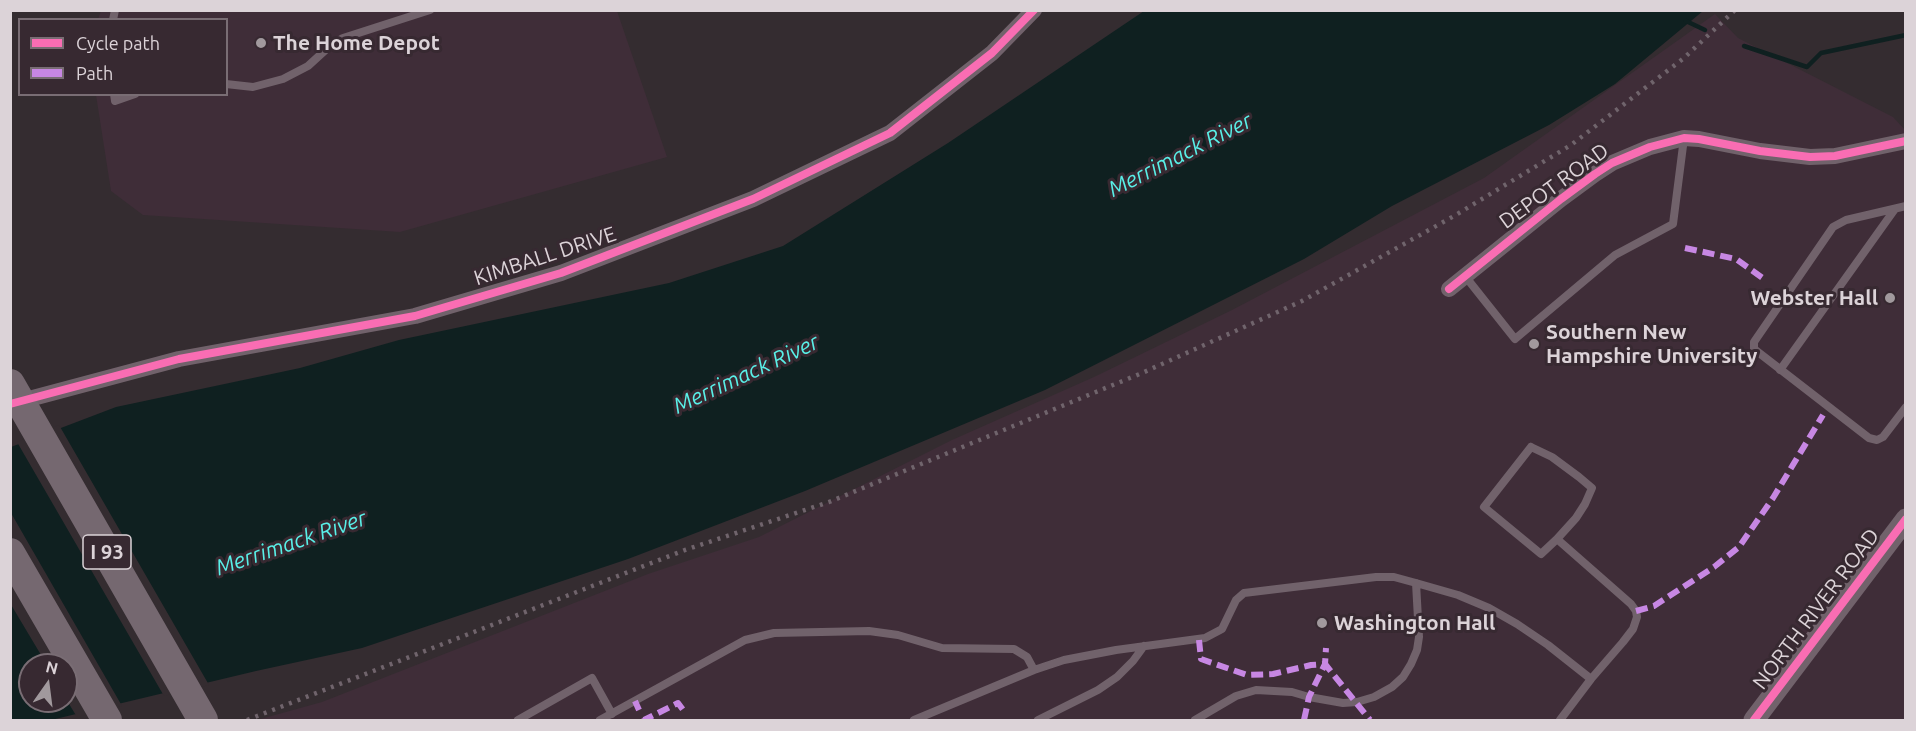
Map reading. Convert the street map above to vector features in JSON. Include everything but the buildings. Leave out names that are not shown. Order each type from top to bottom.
[{"type":"highway","name":"I 93","points":[[10,384],[203,720]]},
{"type":"highway","points":[[10,553],[107,720]]},
{"type":"street","name":"KIMBALL DRIVE","points":[[10,404],[179,359],[415,316],[561,273],[753,199],[890,133],[992,53],[1034,10]]},
{"type":"street","name":"DEPOT ROAD","points":[[1449,289],[1561,199],[1611,163],[1650,147],[1684,138],[1810,158],[1835,156],[1905,141]]},
{"type":"street","name":"NORTH RIVER ROAD","points":[[1754,720],[1903,526]]},
{"type":"lane","points":[[228,84],[253,87],[282,79],[308,66],[331,45],[343,38],[430,10]]},
{"type":"lane","points":[[114,96],[115,101],[129,96]]},
{"type":"lane","points":[[1464,276],[1515,339],[1615,255],[1673,224],[1684,138]]},
{"type":"lane","points":[[1905,206],[1846,220],[1833,227],[1754,342],[1754,349],[1869,438],[1877,440],[1883,437],[1905,407]]},
{"type":"lane","points":[[1780,370],[1895,209]]},
{"type":"lane","points":[[1531,447],[1552,457],[1592,488],[1585,504],[1557,539],[1541,554],[1484,507],[1531,447]]},
{"type":"lane","points":[[1557,539],[1636,611],[1637,617],[1633,629],[1560,720]]},
{"type":"lane","points":[[914,720],[1034,670],[1089,654],[1190,642],[1216,634],[1222,629],[1236,600],[1244,593],[1376,577],[1416,583],[1458,595],[1489,608],[1548,645],[1591,680]]},
{"type":"lane","points":[[1196,720],[1236,696],[1256,690],[1292,692],[1343,703],[1374,697],[1392,687],[1403,676],[1417,650],[1419,637],[1416,583]]},
{"type":"lane","points":[[600,720],[745,640],[774,633],[869,631],[892,633],[942,648],[1014,649],[1027,657],[1034,670]]},
{"type":"lane","points":[[1038,720],[1098,690],[1118,677],[1144,646]]},
{"type":"lane","points":[[518,720],[592,678],[612,714]]},
{"type":"shaded area","points":[[101,11],[617,11],[667,157],[400,232],[143,215],[111,191],[96,96],[228,96],[228,18],[98,18]]},
{"type":"shaded area","name":"Southern New Hampshire University","points":[[1715,14],[1738,38],[1893,117],[1905,130],[1905,720],[257,720],[322,702],[648,574],[759,537],[952,440],[1094,377],[1232,310],[1484,178]]},
{"type":"water","name":"Merrimack River","points":[[1144,11],[1703,11],[1615,84],[1549,125],[1392,206],[1304,259],[1045,390],[805,491],[628,559],[362,648],[51,720],[11,720],[11,447],[116,407],[300,368],[399,340],[669,283],[783,246],[948,143]]},
{"type":"pier","points":[[59,425],[209,685],[164,696],[17,442]]},
{"type":"pier","points":[[11,513],[122,706],[77,717],[75,713],[78,713],[78,653],[40,653],[10,603]]},
{"type":"waterway","points":[[1686,21],[1705,30]]},
{"type":"waterway","points":[[1744,46],[1807,67],[1821,53],[1906,35]]},
{"type":"railway","points":[[247,720],[685,550],[829,502],[1142,373],[1302,301],[1454,216],[1571,145],[1684,58],[1735,10]]},
{"type":"marked path","points":[[1685,248],[1736,259],[1764,279]]},
{"type":"marked path","points":[[1636,611],[1654,606],[1714,567],[1739,547],[1773,498],[1823,415]]},
{"type":"marked path","points":[[1199,640],[1201,659],[1247,675],[1273,674],[1325,664],[1370,720]]},
{"type":"marked path","points":[[1304,720],[1309,697],[1325,664],[1326,648]]},
{"type":"marked path","points":[[635,701],[639,710]]},
{"type":"marked path","points":[[643,718],[644,720],[678,703],[684,711]]},
{"type":"cycle path","points":[[10,404],[179,359],[415,316],[561,273],[753,199],[890,133],[992,53],[1034,10]]},
{"type":"cycle path","points":[[1449,289],[1595,174],[1612,163],[1650,147],[1684,138],[1810,157],[1835,156],[1906,141]]},
{"type":"cycle path","points":[[1754,720],[1906,519]]},
{"type":"place","name":"The Home Depot","points":[[261,43]]},
{"type":"place","name":"Webster Hall","points":[[1890,298]]},
{"type":"place","name":"Southern New Hampshire University","points":[[1534,344]]},
{"type":"place","name":"Washington Hall","points":[[1322,623]]}]
